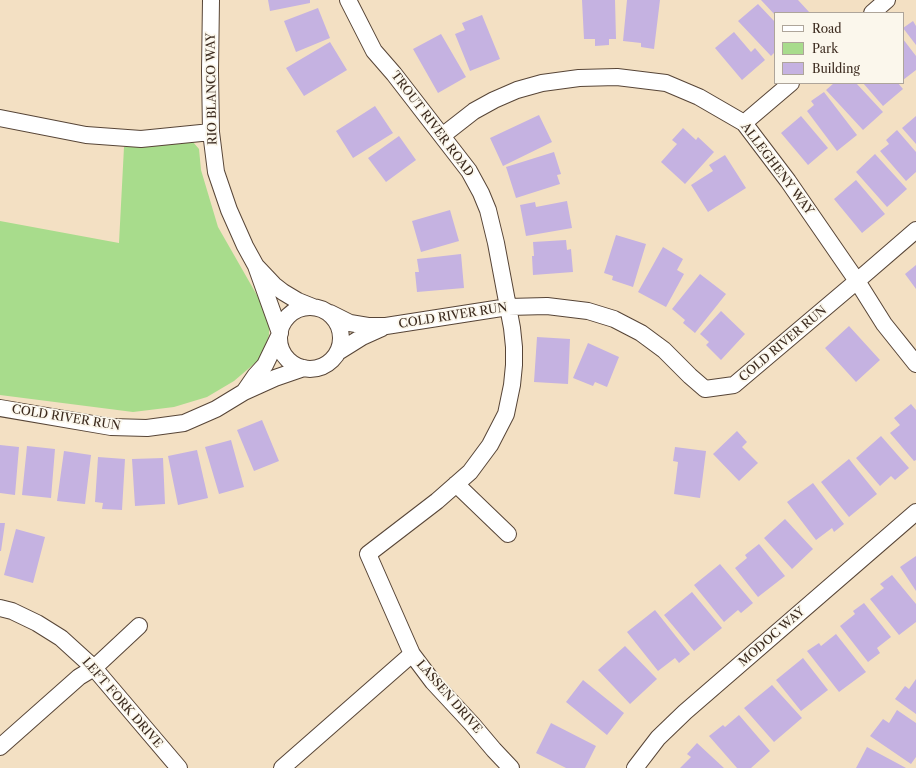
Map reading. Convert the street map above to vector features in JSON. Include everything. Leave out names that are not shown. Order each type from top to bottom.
[{"type":"street","name":"RIO BLANCO WAY","points":[[211,0],[211,132],[216,172],[229,210],[245,246],[256,266],[280,335]]},
{"type":"street","name":"TROUT RIVER ROAD","points":[[348,0],[374,50],[469,171],[481,193],[488,210],[496,243],[512,328],[514,347],[512,385],[506,414],[490,445],[470,472],[437,501],[368,554]]},
{"type":"street","points":[[873,12],[887,0]]},
{"type":"street","name":"ALLEGHENY WAY","points":[[442,136],[474,111],[494,100],[517,90],[542,83],[579,78],[617,77],[666,83],[699,97],[744,123],[788,180],[857,281],[884,324],[916,364]]},
{"type":"street","points":[[744,123],[790,84]]},
{"type":"street","points":[[0,118],[86,135],[141,139],[211,132]]},
{"type":"street","name":"COLD RIVER RUN","points":[[330,313],[350,323],[368,326],[386,326],[508,307],[547,306],[588,311],[614,319],[641,333],[664,350],[705,389],[734,385],[916,230]]},
{"type":"street","name":"RIO BLANCO WAY","points":[[256,266],[274,285],[283,292],[298,301],[313,307]]},
{"type":"street","points":[[307,307],[321,309],[330,313],[341,329],[342,337],[341,345],[334,358],[321,367],[304,368],[298,366],[286,357],[282,351],[280,343],[280,329],[288,316],[300,308],[307,307]]},
{"type":"street","name":"COLD RIVER RUN","points":[[338,352],[369,333],[386,326]]},
{"type":"street","name":"COLD RIVER RUN","points":[[244,392],[265,365],[280,335]]},
{"type":"street","name":"COLD RIVER RUN","points":[[0,408],[111,428],[147,428],[184,423],[216,409],[244,392],[275,378],[304,368]]},
{"type":"street","points":[[456,484],[508,534]]},
{"type":"street","name":"MODOC WAY","points":[[635,768],[658,738],[685,712],[916,512]]},
{"type":"street","name":"LASSEN DRIVE","points":[[368,554],[412,654],[433,682],[511,768]]},
{"type":"street","name":"LEFT FORK DRIVE","points":[[0,608],[12,611],[37,622],[61,638],[94,668],[179,768]]},
{"type":"street","points":[[0,747],[79,677],[94,668],[139,626]]},
{"type":"street","points":[[282,768],[412,654]]},
{"type":"green space","points":[[193,142],[199,149],[201,170],[218,227],[269,319],[269,335],[261,358],[234,381],[207,397],[174,407],[133,412],[0,395],[0,221],[119,243],[124,147]]},
{"type":"building","points":[[268,0],[310,0],[310,3],[270,11]]},
{"type":"building","points":[[582,0],[615,0],[616,39],[609,39],[609,45],[595,46],[595,39],[584,39]]},
{"type":"building","points":[[627,0],[660,0],[654,49],[641,47],[641,43],[623,41]]},
{"type":"building","points":[[761,0],[798,0],[809,12],[774,12],[774,14]]},
{"type":"building","points":[[758,4],[774,21],[774,53],[771,56],[738,21]]},
{"type":"building","points":[[318,8],[330,38],[296,52],[284,21]]},
{"type":"building","points":[[482,15],[500,59],[470,71],[455,34],[465,30],[462,23]]},
{"type":"building","points":[[913,21],[916,26],[916,45],[904,29],[904,27]]},
{"type":"building","points":[[734,32],[751,52],[755,48],[765,60],[742,80],[715,48]]},
{"type":"building","points":[[441,34],[466,77],[438,93],[413,49]]},
{"type":"building","points":[[904,40],[916,56],[916,70],[904,79]]},
{"type":"building","points":[[330,42],[347,70],[304,96],[286,68]]},
{"type":"building","points":[[833,84],[857,84],[883,112],[863,130],[826,90]]},
{"type":"building","points":[[864,84],[899,84],[903,89],[883,106]]},
{"type":"building","points":[[824,92],[857,135],[837,151],[807,111],[814,105],[811,101]]},
{"type":"building","points":[[375,106],[393,133],[353,158],[336,131]]},
{"type":"building","points":[[539,115],[552,142],[503,166],[490,138]]},
{"type":"building","points":[[801,116],[828,148],[808,165],[781,133]]},
{"type":"building","points":[[916,116],[916,144],[902,128]]},
{"type":"building","points":[[683,128],[696,140],[698,137],[714,152],[685,184],[661,162],[677,144],[672,140]]},
{"type":"building","points":[[897,130],[916,152],[916,172],[906,181],[880,151],[889,144],[886,140]]},
{"type":"building","points":[[399,136],[416,160],[386,182],[368,158]]},
{"type":"building","points":[[554,152],[561,174],[557,175],[560,184],[516,198],[506,167]]},
{"type":"building","points":[[875,154],[907,189],[887,207],[856,172]]},
{"type":"building","points":[[725,155],[746,188],[708,212],[691,185],[713,171],[709,165]]},
{"type":"building","points":[[856,180],[885,214],[862,233],[834,199]]},
{"type":"building","points":[[567,201],[572,228],[526,236],[520,205],[535,202],[536,207]]},
{"type":"building","points":[[450,210],[459,241],[421,252],[412,221]]},
{"type":"building","points":[[616,235],[646,244],[633,287],[612,280],[613,276],[604,273]]},
{"type":"building","points":[[566,240],[567,250],[571,249],[573,272],[533,275],[533,242]]},
{"type":"building","points":[[663,247],[683,259],[677,270],[684,274],[666,307],[638,292]]},
{"type":"building","points":[[461,254],[464,288],[417,292],[415,272],[419,272],[417,259]]},
{"type":"building","points":[[916,265],[916,289],[905,274]]},
{"type":"building","points":[[700,274],[726,294],[695,333],[683,323],[685,320],[672,309]]},
{"type":"building","points":[[721,311],[745,334],[721,360],[706,345],[709,342],[700,334]]},
{"type":"building","points":[[849,326],[880,360],[856,382],[825,348]]},
{"type":"building","points":[[537,337],[570,339],[568,384],[534,382]]},
{"type":"building","points":[[588,343],[619,357],[607,387],[595,382],[593,386],[573,378]]},
{"type":"building","points":[[911,404],[916,410],[916,460],[914,461],[890,433],[900,425],[894,418]]},
{"type":"building","points":[[262,420],[279,461],[254,471],[237,430]]},
{"type":"building","points":[[737,431],[747,442],[742,447],[758,463],[739,481],[713,454]]},
{"type":"building","points":[[881,436],[909,468],[895,480],[891,476],[880,486],[856,458]]},
{"type":"building","points":[[231,440],[244,487],[219,494],[205,447]]},
{"type":"building","points":[[0,445],[19,447],[15,495],[0,493]]},
{"type":"building","points":[[27,446],[55,449],[51,498],[22,495]]},
{"type":"building","points":[[675,447],[706,451],[700,498],[674,494],[678,462],[673,461]]},
{"type":"building","points":[[197,450],[208,498],[178,505],[168,456]]},
{"type":"building","points":[[64,451],[91,455],[85,504],[57,501]]},
{"type":"building","points":[[98,457],[125,459],[122,510],[102,509],[103,503],[95,502]]},
{"type":"building","points":[[163,458],[165,504],[135,506],[132,459]]},
{"type":"building","points":[[849,459],[877,494],[849,517],[821,482]]},
{"type":"building","points":[[813,483],[844,524],[834,532],[832,528],[816,540],[787,502]]},
{"type":"building","points":[[785,519],[813,549],[792,569],[764,538]]},
{"type":"building","points":[[0,523],[5,523],[1,551],[0,551]]},
{"type":"building","points":[[16,529],[45,537],[33,583],[4,575]]},
{"type":"building","points":[[759,544],[785,576],[758,597],[735,568],[747,558],[745,555]]},
{"type":"building","points":[[916,556],[916,591],[900,567]]},
{"type":"building","points":[[720,564],[753,603],[741,613],[738,610],[724,622],[694,585]]},
{"type":"building","points":[[892,575],[916,604],[916,622],[899,635],[870,599],[884,588],[880,584]]},
{"type":"building","points":[[692,592],[722,628],[694,651],[664,615]]},
{"type":"building","points":[[864,603],[891,637],[877,648],[880,653],[868,662],[840,626],[855,614],[853,611]]},
{"type":"building","points":[[655,610],[690,654],[679,663],[675,658],[658,671],[627,632]]},
{"type":"building","points":[[836,634],[866,672],[839,692],[807,651],[819,643],[821,646]]},
{"type":"building","points":[[625,646],[657,679],[630,704],[598,670]]},
{"type":"building","points":[[803,658],[828,690],[801,711],[776,680]]},
{"type":"building","points":[[916,679],[916,714],[895,699],[905,686],[909,689]]},
{"type":"building","points":[[583,680],[624,713],[607,735],[566,702]]},
{"type":"building","points":[[772,685],[802,718],[774,742],[744,708]]},
{"type":"building","points":[[897,710],[916,723],[916,757],[911,764],[870,736],[883,719],[889,723]]},
{"type":"building","points":[[739,715],[770,751],[751,768],[737,768],[709,736],[723,725],[725,727]]},
{"type":"building","points":[[551,723],[596,746],[585,768],[566,768],[536,753]]},
{"type":"building","points":[[697,743],[724,768],[680,768],[691,757],[687,754]]},
{"type":"building","points":[[867,747],[906,768],[856,768]]}]
